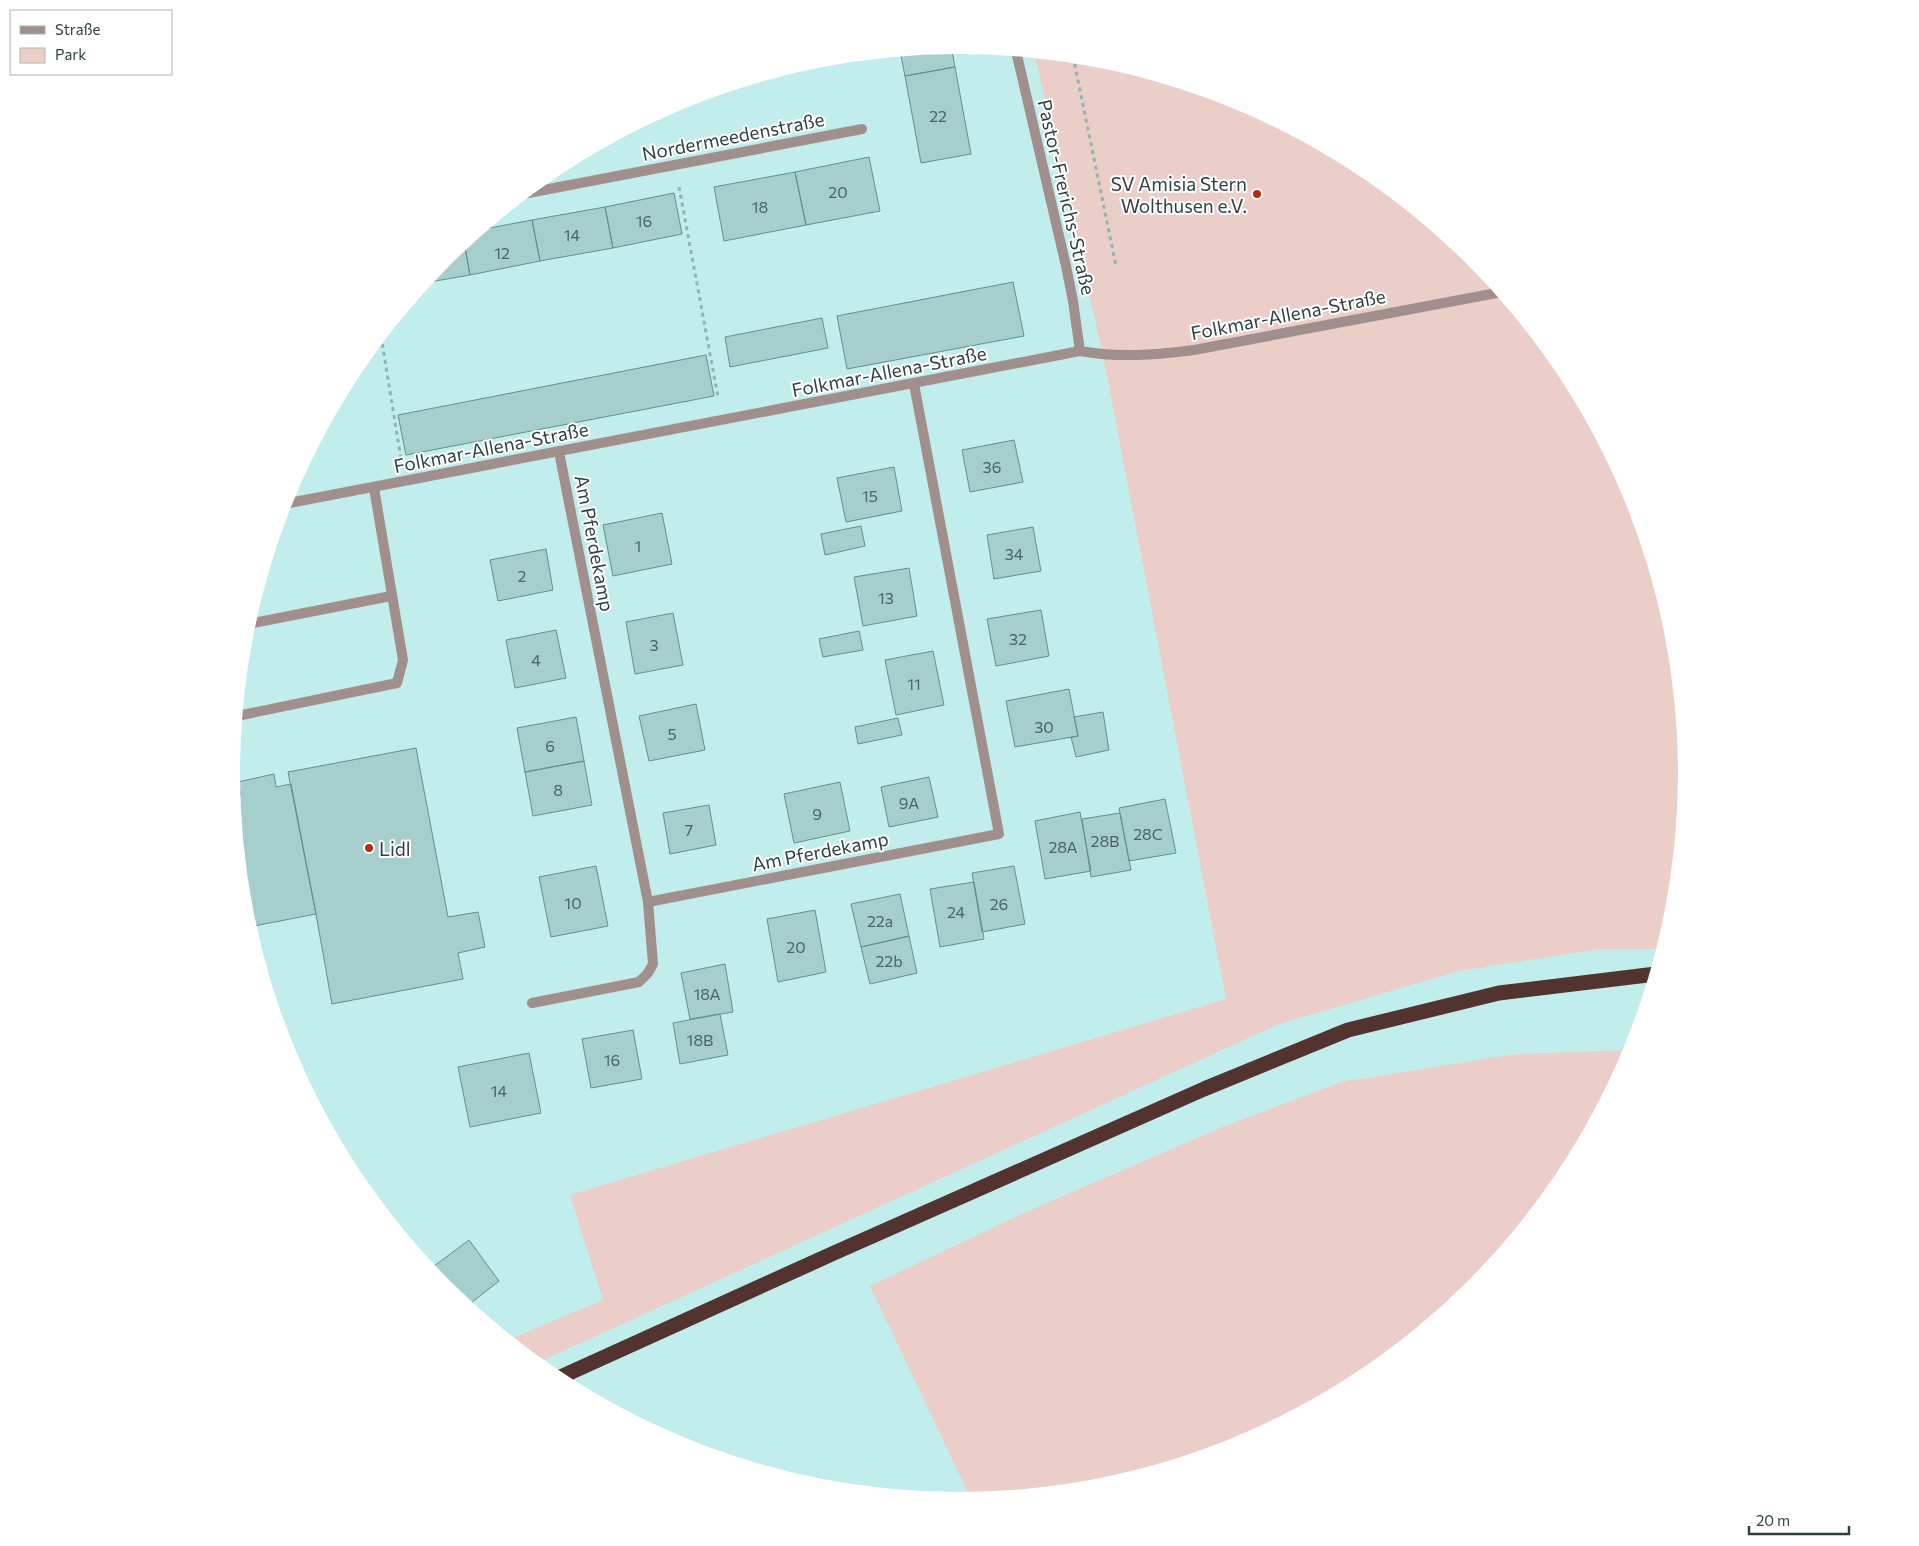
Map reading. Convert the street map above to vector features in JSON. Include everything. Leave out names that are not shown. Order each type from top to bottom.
[{"type":"highway","points":[[566,1375],[1204,1089],[1348,1030],[1499,993],[1649,975]]},
{"type":"street","name":"Pastor-Frerichs-Straße","points":[[1017,56],[1072,292],[1080,352]]},
{"type":"street","name":"Nordermeedenstraße","points":[[537,191],[862,129]]},
{"type":"street","name":"Folkmar-Allena-Straße","points":[[293,502],[1080,352],[1103,355],[1149,356],[1194,350],[1495,293]]},
{"type":"street","name":"Am Pferdekamp","points":[[559,452],[648,902],[999,834],[914,384]]},
{"type":"street","points":[[243,715],[397,683],[403,660],[374,488]]},
{"type":"street","points":[[257,622],[391,596]]},
{"type":"street","points":[[532,1003],[639,982],[648,973],[653,964],[648,902]]},
{"type":"path","points":[[1075,64],[1116,266]]},
{"type":"path","points":[[675,165],[722,420]]},
{"type":"path","points":[[382,344],[405,482]]},
{"type":"green space","points":[[1035,58],[1100,68],[1146,78],[1235,108],[1278,128],[1319,150],[1397,202],[1434,232],[1468,264],[1530,335],[1558,373],[1582,413],[1605,455],[1624,498],[1641,542],[1654,587],[1673,679],[1679,773],[1673,867],[1656,949],[1599,949],[1459,971],[1279,1024],[544,1360],[514,1337],[603,1300],[570,1195],[1226,999],[1103,355]]},
{"type":"green space","points":[[1623,1050],[1605,1091],[1582,1133],[1558,1173],[1530,1211],[1468,1282],[1434,1314],[1397,1344],[1319,1396],[1278,1418],[1235,1438],[1191,1454],[1146,1468],[1053,1486],[1007,1491],[968,1492],[870,1286],[1024,1213],[1220,1128],[1341,1082],[1516,1054]]},
{"type":"building","points":[[953,54],[955,67],[905,76],[901,56]]},
{"type":"building","points":[[955,67],[971,154],[921,163],[905,76]]},
{"type":"building","points":[[869,157],[880,211],[806,225],[795,172]]},
{"type":"building","points":[[795,172],[806,225],[724,241],[714,187]]},
{"type":"building","points":[[674,193],[682,234],[613,248],[605,207]]},
{"type":"building","points":[[605,207],[613,248],[540,261],[532,220]]},
{"type":"building","points":[[532,220],[540,261],[470,275],[466,250],[490,228]]},
{"type":"building","points":[[466,250],[470,275],[435,281]]},
{"type":"building","points":[[1013,282],[1024,336],[847,369],[837,316]]},
{"type":"building","points":[[822,318],[828,348],[730,367],[725,337]]},
{"type":"building","points":[[706,355],[714,396],[406,455],[398,415]]},
{"type":"building","points":[[1014,440],[1023,482],[970,492],[962,450]]},
{"type":"building","points":[[894,467],[902,511],[846,522],[837,478]]},
{"type":"building","points":[[662,513],[672,564],[613,576],[603,525]]},
{"type":"building","points":[[861,526],[865,546],[825,555],[821,534]]},
{"type":"building","points":[[1033,527],[1041,571],[994,579],[987,535]]},
{"type":"building","points":[[546,549],[553,590],[498,601],[490,560]]},
{"type":"building","points":[[909,568],[917,616],[863,626],[854,577]]},
{"type":"building","points":[[1041,610],[1049,656],[996,666],[987,619]]},
{"type":"building","points":[[673,613],[683,665],[635,674],[626,622]]},
{"type":"building","points":[[556,630],[566,678],[515,688],[506,640]]},
{"type":"building","points":[[859,631],[863,650],[823,657],[819,639]]},
{"type":"building","points":[[933,651],[944,705],[896,715],[885,660]]},
{"type":"building","points":[[1069,689],[1078,736],[1015,747],[1006,701]]},
{"type":"building","points":[[696,704],[705,750],[649,761],[639,716]]},
{"type":"building","points":[[1103,712],[1109,750],[1076,757],[1071,737],[1078,736],[1074,717]]},
{"type":"building","points":[[576,717],[584,761],[525,772],[517,728]]},
{"type":"building","points":[[898,718],[902,735],[858,744],[855,727]]},
{"type":"building","name":"Lidl","points":[[416,748],[448,917],[478,912],[485,947],[458,953],[463,979],[332,1004],[288,772]]},
{"type":"building","points":[[584,761],[592,805],[533,816],[525,772]]},
{"type":"building","points":[[274,774],[276,787],[291,784],[316,914],[257,925],[246,867],[240,781]]},
{"type":"building","points":[[929,777],[938,817],[889,827],[881,787]]},
{"type":"building","points":[[840,782],[850,831],[794,843],[784,794]]},
{"type":"building","points":[[1165,799],[1176,853],[1129,861],[1119,808]]},
{"type":"building","points":[[709,805],[716,845],[670,854],[663,813]]},
{"type":"building","points":[[1080,812],[1091,871],[1045,879],[1035,821]]},
{"type":"building","points":[[1120,813],[1131,870],[1091,877],[1082,819]]},
{"type":"building","points":[[596,866],[608,926],[551,937],[539,877]]},
{"type":"building","points":[[1014,866],[1025,924],[982,932],[972,873]]},
{"type":"building","points":[[974,882],[984,939],[940,947],[930,889]]},
{"type":"building","points":[[900,894],[909,936],[861,947],[851,904]]},
{"type":"building","points":[[815,910],[826,972],[778,982],[767,919]]},
{"type":"building","points":[[909,936],[917,973],[870,984],[861,947]]},
{"type":"building","points":[[725,964],[733,1012],[690,1019],[681,973]]},
{"type":"building","points":[[720,1014],[728,1055],[680,1064],[673,1023]]},
{"type":"building","points":[[633,1030],[642,1079],[591,1088],[582,1039]]},
{"type":"building","points":[[529,1053],[541,1113],[470,1127],[458,1067]]},
{"type":"building","points":[[469,1240],[499,1281],[472,1302],[435,1265]]},
{"type":"place","name":"SV Amisia Stern Wolthusen e.V.","points":[[1257,194]]},
{"type":"place","name":"Lidl","points":[[369,848]]}]
